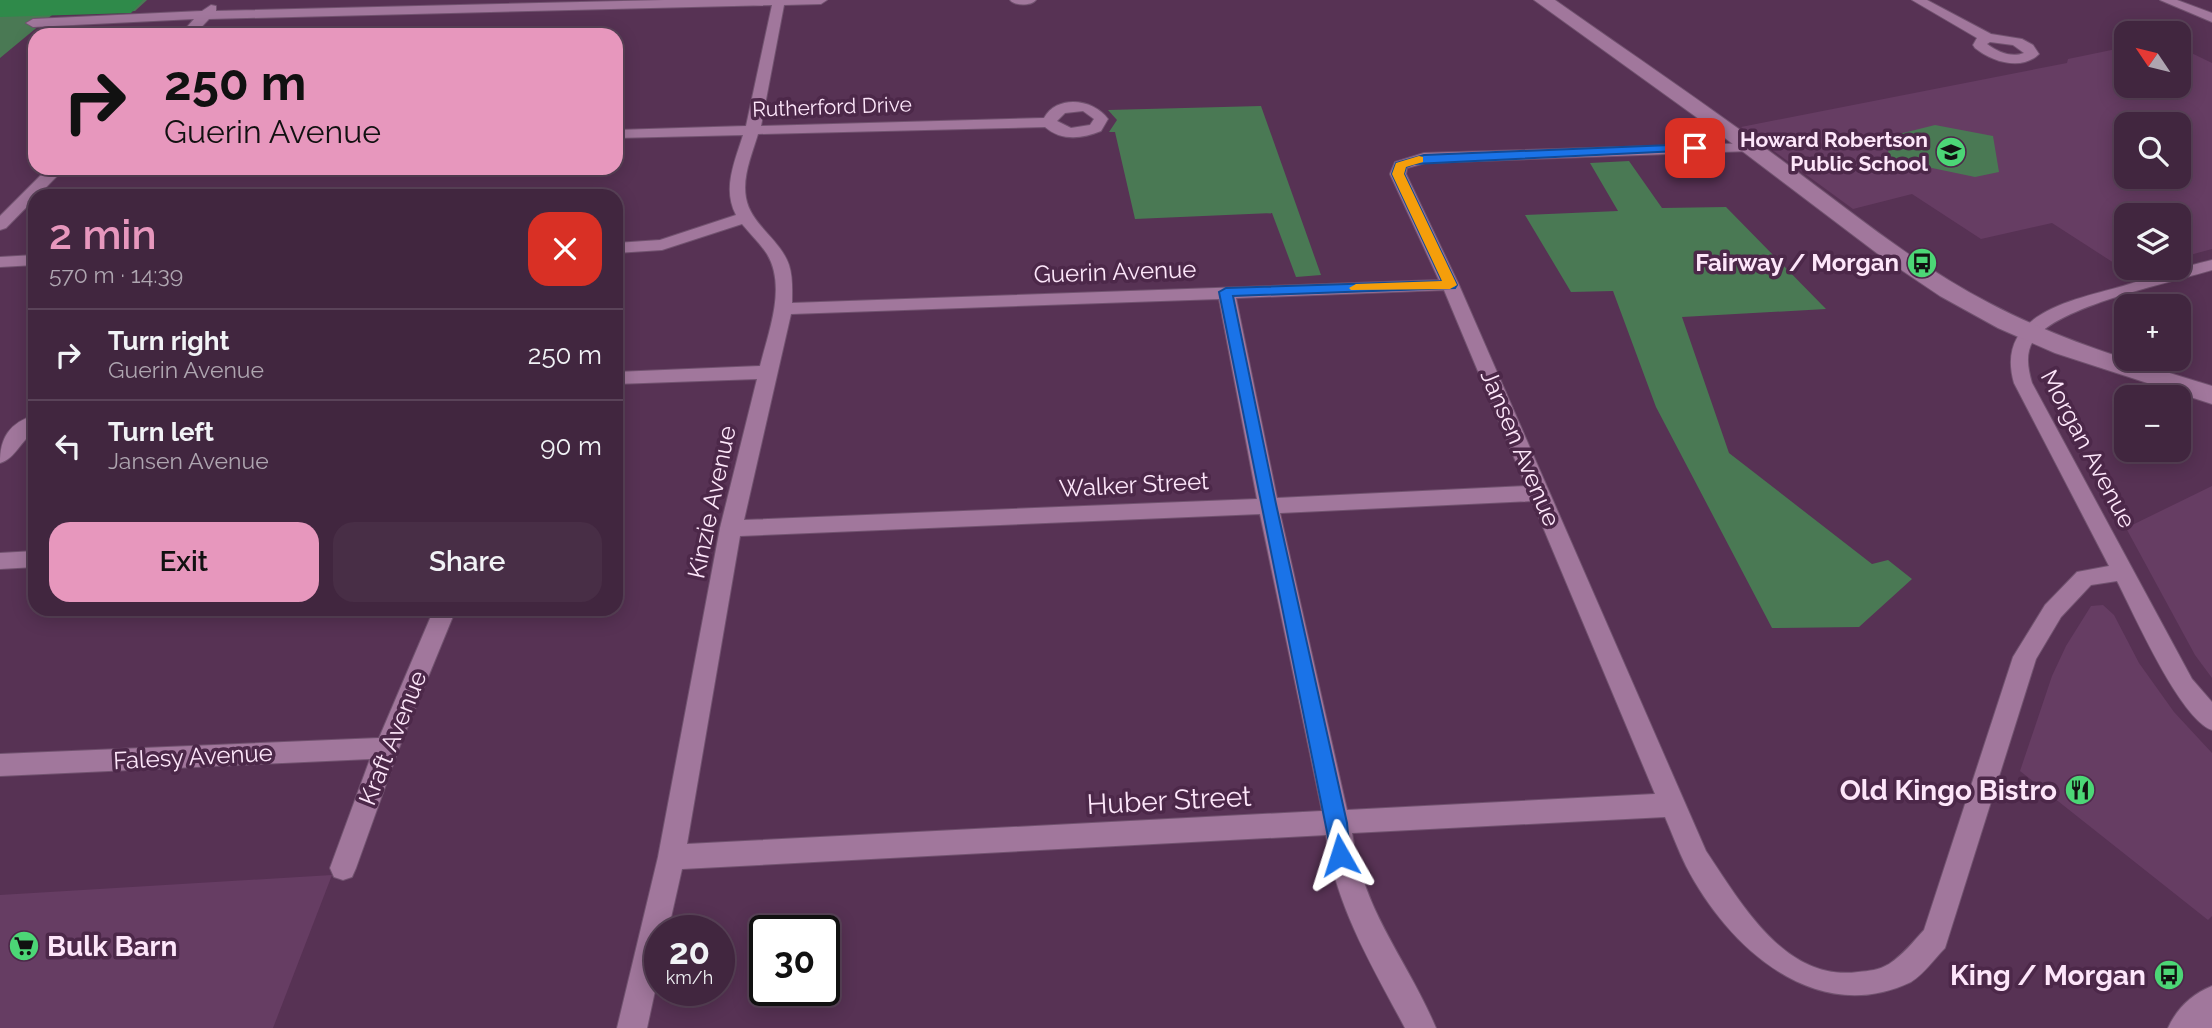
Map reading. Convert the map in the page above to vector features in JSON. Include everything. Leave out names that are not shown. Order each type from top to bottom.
[{"type":"main road","points":[[1543,0],[1750,146],[1905,264],[1978,307],[2030,333],[2119,367],[2212,395]]},
{"type":"main road","points":[[2189,1028],[2212,1006]]},
{"type":"street","points":[[194,28],[219,0]]},
{"type":"street","points":[[623,248],[662,245],[744,218],[737,186],[752,131],[779,0]]},
{"type":"street","points":[[33,23],[352,5],[821,0]]},
{"type":"street","points":[[1016,0],[1030,0]]},
{"type":"street","points":[[1918,0],[1989,38]]},
{"type":"street","points":[[2166,0],[2212,18]]},
{"type":"street","name":"Rutherford Drive","points":[[623,134],[1049,122]]},
{"type":"street","name":"Jansen Avenue","points":[[1750,146],[1424,158],[1400,165],[1398,174],[1450,285],[1540,493],[1670,805],[1696,859],[1741,927],[1767,955],[1797,976],[1821,986],[1853,990],[1882,982],[1909,967],[1935,938],[2025,657],[2053,611],[2085,578],[2123,572]]},
{"type":"street","points":[[36,189],[50,175]]},
{"type":"street","points":[[0,225],[28,197]]},
{"type":"street","name":"Kinzie Avenue","points":[[632,1028],[671,857],[731,528],[783,309],[784,284],[780,264],[772,248],[744,218]]},
{"type":"street","points":[[0,261],[28,260]]},
{"type":"street","name":"Morgan Avenue","points":[[2212,265],[2063,309],[2040,321],[2030,333],[2017,354],[2016,366],[2184,686],[2212,720]]},
{"type":"street","name":"Guerin Avenue","points":[[783,309],[1450,285]]},
{"type":"street","points":[[1226,292],[1268,504],[1337,823],[1340,855],[1354,901],[1421,1028]]},
{"type":"street","points":[[623,378],[769,372]]},
{"type":"street","points":[[0,456],[19,432],[28,426]]},
{"type":"street","name":"Walker Street","points":[[731,528],[1540,493]]},
{"type":"street","points":[[0,561],[28,559]]},
{"type":"street","name":"Kraft Avenue","points":[[343,868],[387,748],[442,616]]},
{"type":"street","name":"Falesy Avenue","points":[[0,765],[387,748]]},
{"type":"street","name":"Huber Street","points":[[671,857],[1670,805]]},
{"type":"shaded area","name":"Howard Robertson Public School","points":[[2114,49],[2114,98],[2191,98],[2191,53],[2212,63],[2212,249],[2191,255],[2191,203],[2114,203],[2114,263],[2052,223],[1981,239],[1912,194],[1853,209],[1741,127],[2067,63],[2068,59]]},
{"type":"shaded area","points":[[2212,486],[2212,678],[2195,655],[2126,528]]},
{"type":"shaded area","points":[[2103,605],[2114,615],[2139,663],[2174,712],[2212,753],[2212,916],[2208,920],[2020,771],[2052,676],[2066,646],[2091,606]]},
{"type":"shaded area","points":[[332,875],[273,1028],[0,1028],[0,895]]},
{"type":"green space","points":[[0,0],[147,0],[135,11],[52,15],[36,28],[28,28],[28,35],[0,58]]},
{"type":"green space","points":[[0,0],[143,0],[131,13],[0,17]]},
{"type":"green space","points":[[1261,106],[1321,275],[1296,277],[1272,213],[1135,219],[1115,132],[1109,132],[1117,120],[1108,110]]},
{"type":"green space","points":[[1935,125],[1993,136],[1999,172],[1975,177],[1889,159],[1887,137]]},
{"type":"green space","points":[[1629,161],[1662,208],[1726,207],[1826,309],[1682,317],[1729,453],[1872,564],[1888,560],[1912,579],[1859,627],[1772,628],[1656,407],[1613,291],[1571,292],[1525,215],[1618,211],[1590,163]]},
{"type":"slow traffic","points":[[1356,288],[1450,285],[1398,174],[1400,165],[1419,159]]},
{"type":"place","name":"Howard Robertson Public School","points":[[1951,152]]},
{"type":"place","name":"Fairway / Morgan","points":[[1922,263]]},
{"type":"place","name":"Old Kingo Bistro","points":[[2080,790]]},
{"type":"place","name":"Bulk Barn","points":[[24,946]]},
{"type":"place","name":"King / Morgan","points":[[2169,975]]},
{"type":"route","points":[[1340,855],[1337,823],[1268,504],[1226,292],[1450,285],[1398,174],[1400,165],[1410,161],[1424,158],[1695,148]]}]
